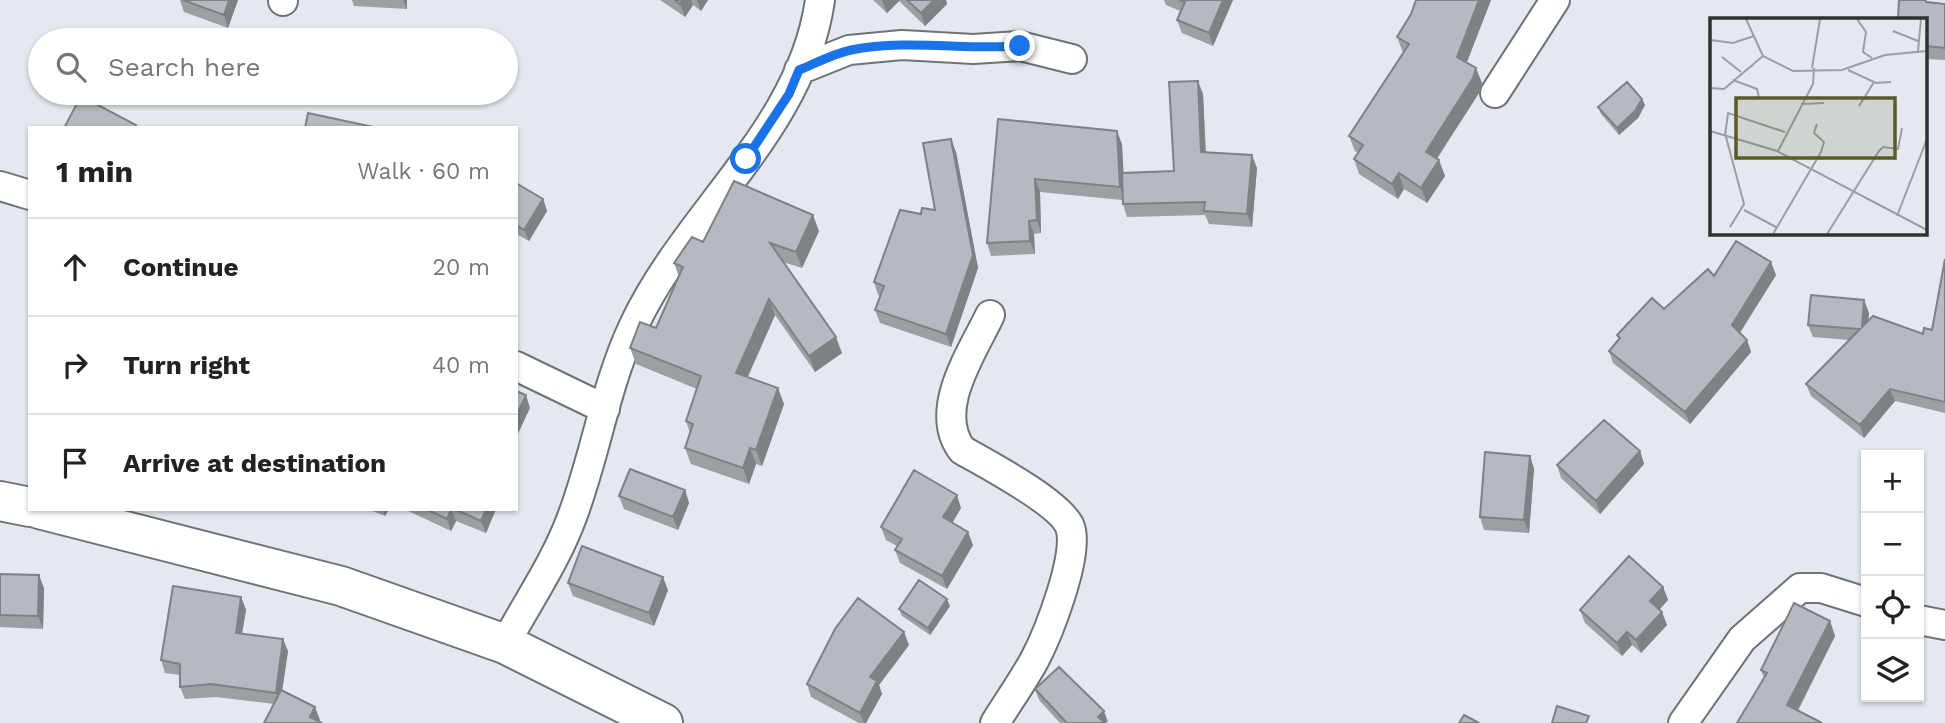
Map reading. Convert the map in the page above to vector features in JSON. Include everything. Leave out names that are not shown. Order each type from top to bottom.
[{"type":"street","points":[[505,644],[571,520],[633,327],[653,289],[789,94],[820,0]]},
{"type":"street","points":[[1496,93],[1555,0]]},
{"type":"street","points":[[799,70],[849,50],[902,45],[973,49],[1020,46],[1072,59]]},
{"type":"street","points":[[0,186],[28,194]]},
{"type":"street","points":[[990,315],[957,385],[950,426],[962,450],[1024,486],[1063,516],[1070,527],[1072,546],[1059,598],[1036,658],[995,723]]},
{"type":"street","points":[[518,367],[605,409]]},
{"type":"street","points":[[0,501],[28,507]]},
{"type":"street","points":[[47,511],[341,586],[505,644],[663,723]]},
{"type":"street","points":[[1683,723],[1742,639],[1800,589],[1821,589],[1861,601]]},
{"type":"street","points":[[1924,621],[1945,625]]},
{"type":"building","points":[[183,0],[229,0],[224,15]]},
{"type":"building","points":[[907,0],[934,0],[921,13]]},
{"type":"building","points":[[1179,0],[1223,0],[1209,33],[1177,20],[1185,2]]},
{"type":"building","points":[[1416,0],[1479,0],[1457,57],[1476,68],[1473,78],[1426,152],[1439,160],[1421,188],[1399,173],[1392,184],[1354,159],[1363,145],[1349,136],[1409,44],[1397,37]]},
{"type":"building","points":[[1899,0],[1926,0],[1945,4],[1945,48],[1927,46],[1927,18],[1898,18]]},
{"type":"building","points":[[1198,81],[1201,152],[1252,155],[1247,214],[1204,211],[1205,202],[1123,204],[1122,173],[1174,171],[1169,82]]},
{"type":"building","points":[[1627,82],[1642,99],[1635,111],[1617,128],[1598,107]]},
{"type":"building","points":[[76,105],[98,105],[136,125],[135,126],[65,126]]},
{"type":"building","points":[[308,113],[369,126],[305,126]]},
{"type":"building","points":[[998,119],[1117,131],[1120,187],[1035,179],[1037,220],[1029,221],[1030,241],[987,243]]},
{"type":"building","points":[[951,139],[973,255],[946,334],[875,310],[884,286],[874,282],[900,210],[921,214],[922,208],[935,210],[923,143]]},
{"type":"building","points":[[734,181],[813,215],[796,252],[770,243],[836,337],[809,356],[769,299],[736,373],[778,388],[756,450],[750,448],[743,468],[685,448],[693,424],[686,421],[701,376],[630,348],[640,322],[656,328],[683,267],[674,263],[692,237],[703,242]]},
{"type":"building","points":[[518,184],[543,199],[524,230],[518,226]]},
{"type":"building","points":[[1736,241],[1771,262],[1732,325],[1747,340],[1685,412],[1609,351],[1620,338],[1617,335],[1652,298],[1664,309],[1708,269],[1714,276]]},
{"type":"building","points":[[1945,259],[1945,402],[1890,389],[1860,425],[1806,384],[1860,329],[1808,325],[1811,295],[1864,300],[1862,327],[1873,316],[1923,334],[1924,328],[1932,330]]},
{"type":"building","points":[[518,392],[526,395],[518,412]]},
{"type":"building","points":[[1604,420],[1640,451],[1596,501],[1557,465]]},
{"type":"building","points":[[1485,452],[1530,456],[1524,520],[1480,517]]},
{"type":"building","points":[[630,469],[685,490],[673,517],[619,496]]},
{"type":"building","points":[[914,470],[957,495],[943,517],[968,532],[942,576],[895,550],[902,539],[881,527]]},
{"type":"building","points":[[430,511],[450,511],[447,519]]},
{"type":"building","points":[[458,511],[485,511],[481,521]]},
{"type":"building","points":[[582,546],[663,577],[649,613],[568,583]]},
{"type":"building","points":[[1629,556],[1663,587],[1650,601],[1662,612],[1636,640],[1627,632],[1617,643],[1580,610]]},
{"type":"building","points":[[0,574],[39,575],[38,616],[0,615]]},
{"type":"building","points":[[919,580],[947,599],[928,628],[899,609]]},
{"type":"building","points":[[173,586],[241,597],[236,633],[283,639],[276,693],[211,684],[180,687],[180,664],[161,660]]},
{"type":"building","points":[[858,598],[904,632],[870,677],[877,681],[860,713],[807,684],[835,629]]},
{"type":"building","points":[[1794,603],[1830,621],[1787,705],[1822,723],[1737,723],[1767,673],[1761,670]]},
{"type":"building","points":[[1059,667],[1104,711],[1098,717],[1105,723],[1067,723],[1035,689]]},
{"type":"building","points":[[281,690],[315,707],[310,717],[322,723],[264,723]]},
{"type":"building","points":[[1557,706],[1589,716],[1586,723],[1552,723]]},
{"type":"building","points":[[1464,715],[1479,723],[1459,723]]},
{"type":"route","points":[[746,159],[789,94],[799,70],[849,50],[902,45],[973,49],[1020,46]]}]
